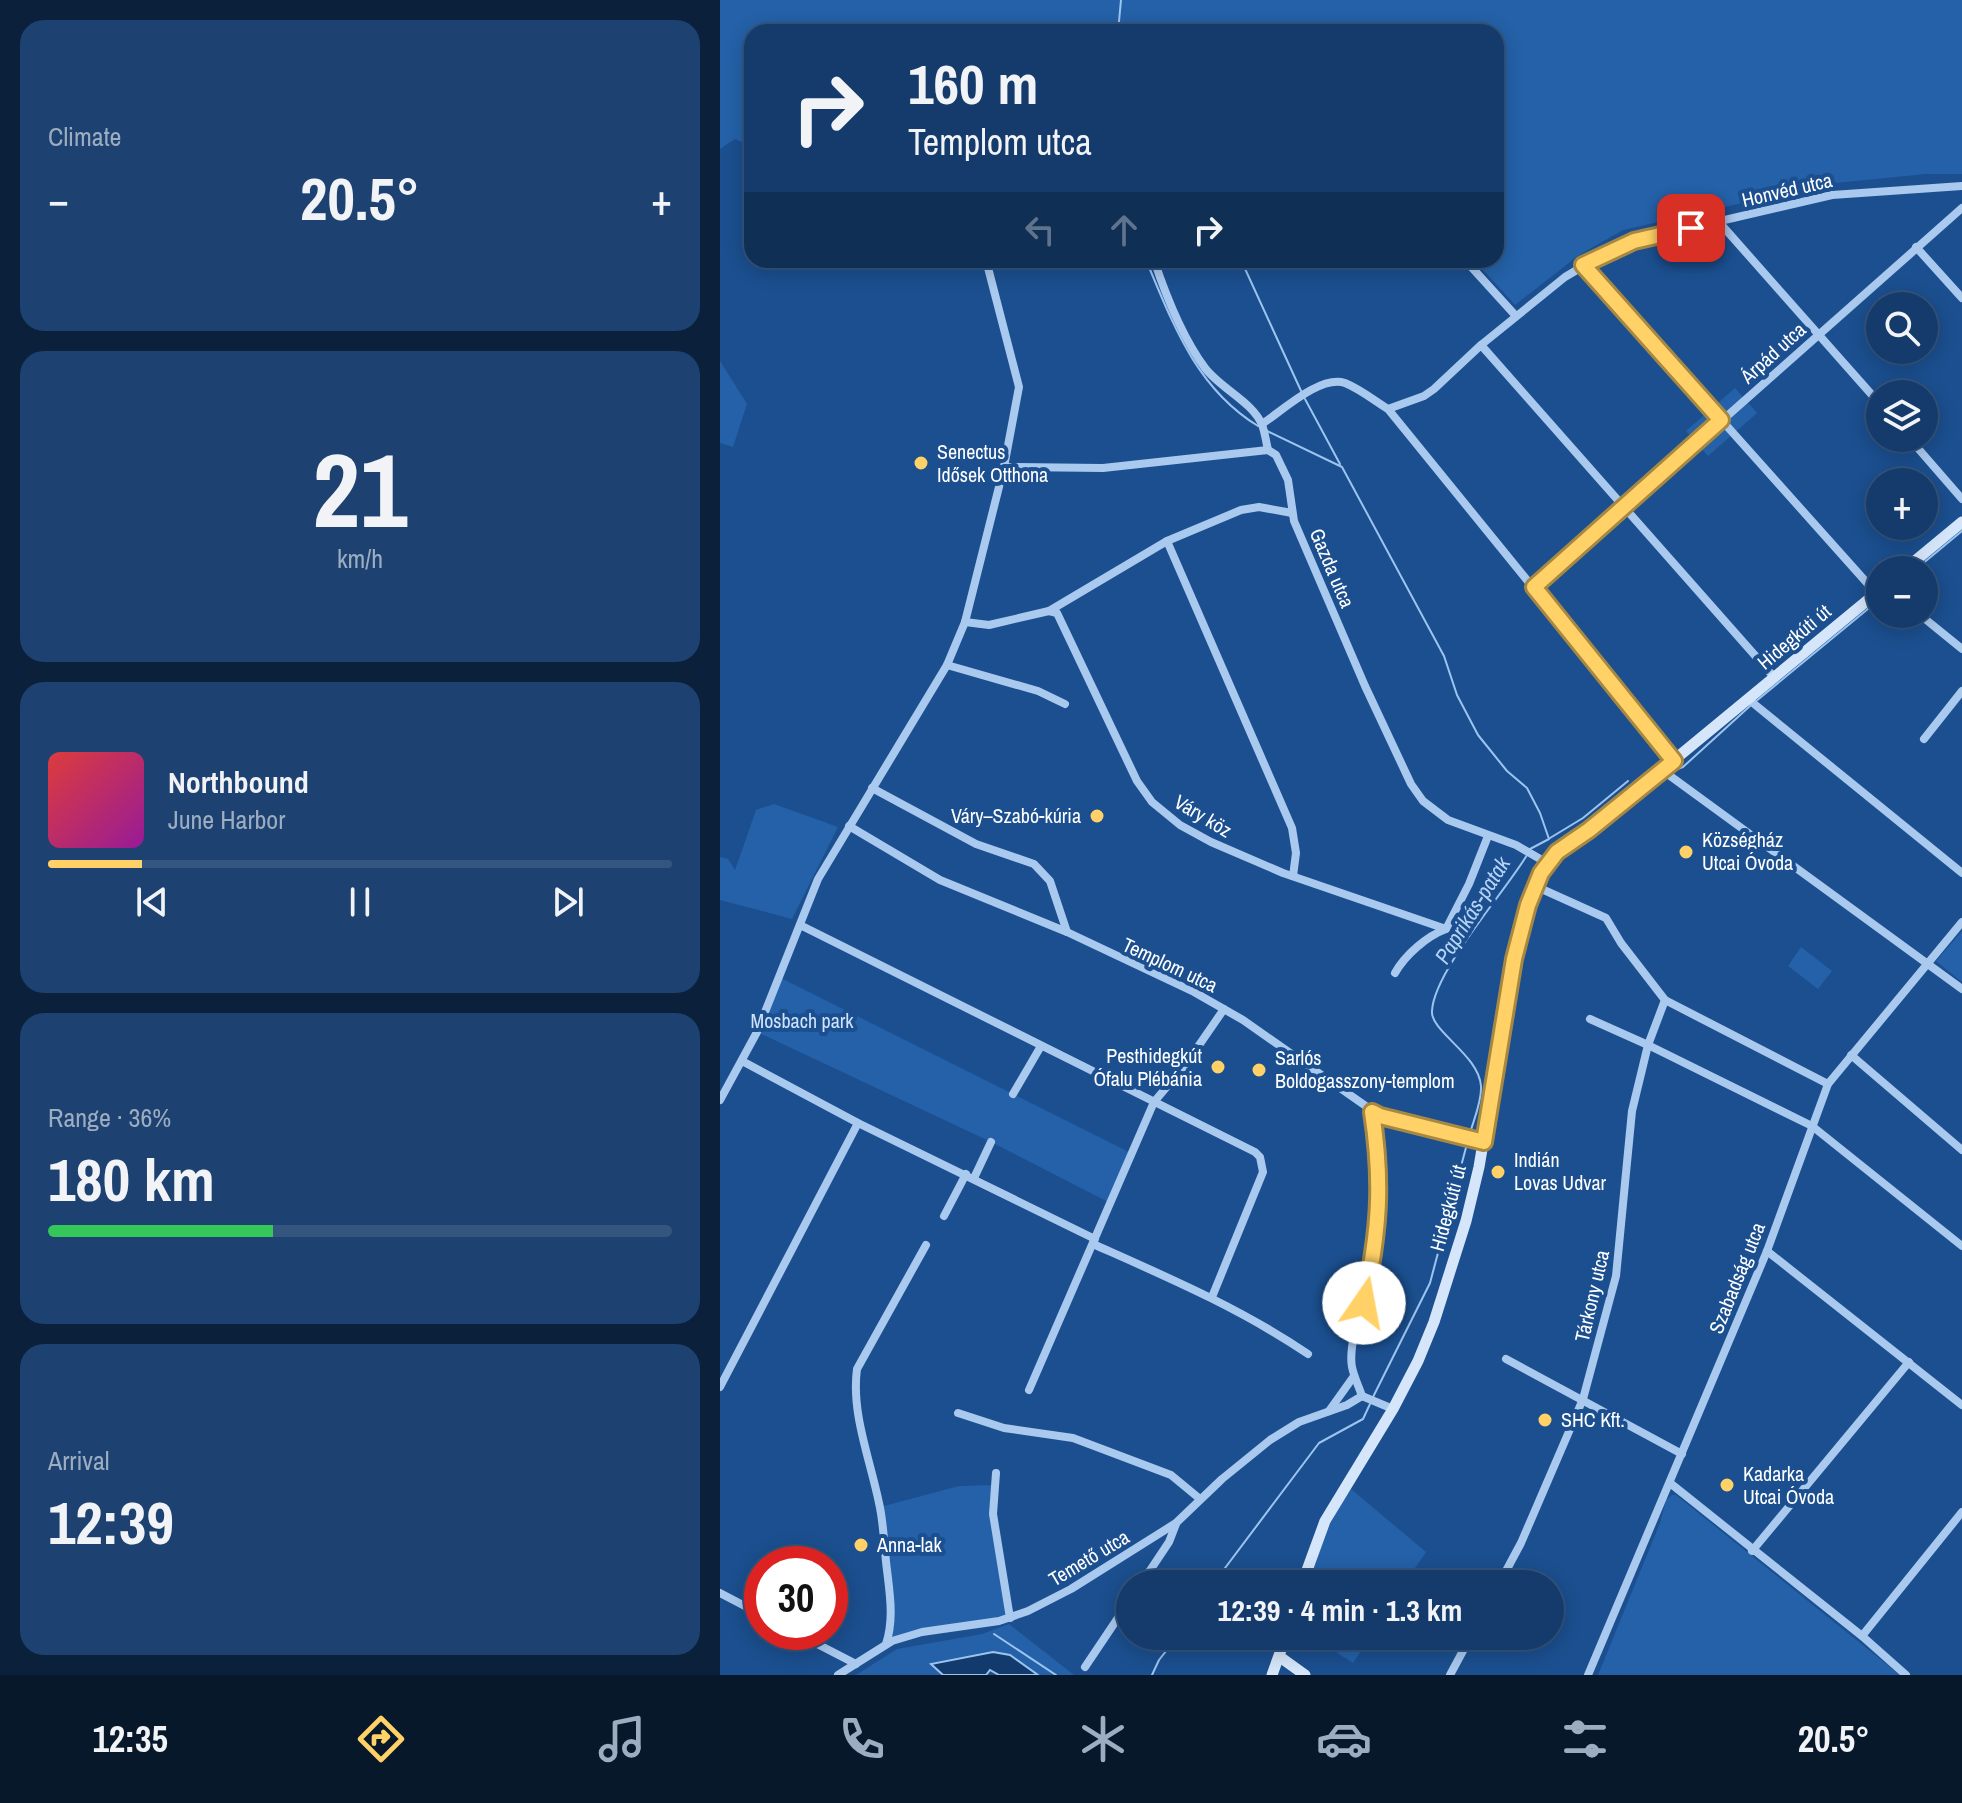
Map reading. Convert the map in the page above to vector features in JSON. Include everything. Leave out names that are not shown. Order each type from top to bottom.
[{"type":"main road","points":[[1921,556],[1962,522]]},
{"type":"main road","name":"Hidegkúti út","points":[[1307,1570],[1325,1521],[1393,1409],[1434,1322],[1466,1221],[1522,923],[1547,863],[1557,852],[1751,702],[1774,677],[1866,601]]},
{"type":"main road","points":[[1272,1675],[1282,1650]]},
{"type":"main road","points":[[1280,1657],[1305,1675]]},
{"type":"street","name":"Honvéd utca","points":[[1388,409],[1424,396],[1515,315],[1583,265],[1634,241],[1832,195],[1962,186]]},
{"type":"street","name":"Árpád utca","points":[[1534,587],[1962,208]]},
{"type":"street","points":[[1719,222],[1866,388]]},
{"type":"street","points":[[1916,247],[1962,298]]},
{"type":"street","points":[[1583,265],[1866,578]]},
{"type":"street","points":[[720,1100],[757,1032],[818,879],[947,665],[965,622],[1004,467],[1019,387],[988,268]]},
{"type":"street","points":[[1157,268],[1182,327],[1203,366],[1220,385],[1248,407],[1263,429],[1308,392],[1326,383],[1345,384],[1388,409],[1674,761]]},
{"type":"street","points":[[1472,268],[1515,315]]},
{"type":"street","points":[[1481,345],[1774,677]]},
{"type":"street","name":"Gazda utca","points":[[1263,429],[1268,450],[1276,455],[1288,480],[1292,513],[1365,686],[1411,784],[1434,811],[1448,820],[1524,849],[1547,863]]},
{"type":"street","points":[[1004,467],[1103,468],[1268,450]]},
{"type":"street","points":[[1921,452],[1962,499]]},
{"type":"street","points":[[965,622],[989,625],[1049,611],[1167,541],[1249,507],[1292,513]]},
{"type":"street","points":[[1167,541],[1292,828],[1296,853],[1293,876]]},
{"type":"street","name":"Váry köz","points":[[1049,611],[1057,613],[1137,781],[1152,802],[1180,825],[1211,842],[1293,876],[1446,929]]},
{"type":"street","points":[[1936,628],[1962,649]]},
{"type":"street","points":[[947,665],[1038,691],[1065,704]]},
{"type":"street","points":[[1924,739],[1962,691]]},
{"type":"street","points":[[1751,702],[1962,873]]},
{"type":"street","points":[[1662,770],[1962,989]]},
{"type":"street","points":[[872,788],[976,844],[1034,864],[1050,881],[1067,932]]},
{"type":"street","name":"Templom utca","points":[[849,826],[932,876],[1067,932],[1224,1009],[1380,1116],[1480,1141]]},
{"type":"street","points":[[1395,973],[1404,958],[1437,932],[1446,929],[1469,884],[1488,836]]},
{"type":"street","points":[[1535,886],[1606,918],[1621,943],[1665,1000],[1828,1084]]},
{"type":"street","name":"Szabadság utca","points":[[1588,1675],[1767,1251],[1828,1084],[1962,922]]},
{"type":"street","points":[[800,925],[1255,1152],[1264,1165],[1263,1172],[1212,1297]]},
{"type":"street","name":"Tárkony utca","points":[[1507,1570],[1583,1399],[1616,1276],[1632,1111],[1648,1045],[1665,1000]]},
{"type":"street","points":[[1029,1390],[1154,1102],[1186,1064],[1224,1009]]},
{"type":"street","points":[[1590,1019],[1812,1126],[1962,1246]]},
{"type":"street","points":[[1013,1094],[1041,1046]]},
{"type":"street","points":[[1851,1055],[1962,1150]]},
{"type":"street","points":[[742,1061],[1094,1242],[1212,1297],[1267,1326],[1308,1354]]},
{"type":"street","points":[[1372,1112],[1379,1155],[1380,1199],[1373,1260],[1352,1342],[1351,1366],[1369,1398],[1393,1409]]},
{"type":"street","points":[[720,1387],[858,1123]]},
{"type":"street","points":[[944,1216],[991,1142]]},
{"type":"street","points":[[886,1644],[891,1605],[880,1507],[861,1427],[855,1381],[857,1369],[926,1245]]},
{"type":"street","points":[[1767,1251],[1962,1405]]},
{"type":"street","points":[[1506,1359],[1682,1454]]},
{"type":"street","points":[[1752,1551],[1909,1362]]},
{"type":"street","points":[[1328,1412],[1354,1376]]},
{"type":"street","name":"Temető utca","points":[[838,1675],[886,1644],[922,1632],[988,1624],[1010,1618],[1071,1589],[1176,1523],[1270,1440],[1299,1422],[1369,1398]]},
{"type":"street","points":[[958,1413],[994,1425],[1067,1436],[1101,1447],[1171,1475],[1200,1499]]},
{"type":"street","points":[[996,1473],[993,1514],[1010,1618]]},
{"type":"street","points":[[1670,1483],[1862,1636],[1906,1675]]},
{"type":"street","points":[[1862,1636],[1962,1512]]},
{"type":"street","points":[[1150,1570],[1169,1542],[1176,1523]]},
{"type":"street","points":[[720,1593],[744,1606]]},
{"type":"street","points":[[1085,1667],[1116,1621]]},
{"type":"street","points":[[829,1650],[856,1664]]},
{"type":"street","points":[[1450,1675],[1463,1650]]},
{"type":"green space","points":[[720,0],[1962,0],[1962,174],[1926,174],[1826,184],[1623,230],[1579,255],[1515,305],[1481,268],[1504,268],[1504,24],[744,24],[744,143],[735,139],[720,149]]},
{"type":"green space","points":[[720,361],[747,404],[733,447],[720,443]]},
{"type":"green space","points":[[1735,388],[1757,413],[1708,456],[1686,431]]},
{"type":"green space","points":[[774,804],[838,827],[792,919],[720,900],[720,857],[728,859],[735,870],[756,810]]},
{"type":"green space","points":[[1962,931],[1962,982],[1936,961]]},
{"type":"green space","points":[[1801,947],[1832,971],[1818,989],[1788,966]]},
{"type":"green space","name":"Mosbach park","points":[[779,977],[1131,1153],[1110,1203],[991,1142],[757,1032]]},
{"type":"green space","points":[[994,1485],[993,1514],[1010,1618],[892,1641],[889,1636],[880,1507],[959,1486]]},
{"type":"green space","points":[[1351,1489],[1426,1552],[1414,1570],[1312,1570],[1337,1511]]},
{"type":"green space","points":[[1676,1495],[1900,1675],[1598,1675],[1660,1523],[1666,1500]]},
{"type":"green space","points":[[1009,1624],[1074,1675],[1038,1675],[1010,1655],[931,1664],[943,1675],[856,1675],[897,1649],[982,1634]]},
{"type":"green space","points":[[1333,1650],[1362,1650],[1353,1663]]},
{"type":"shaded area","points":[[993,1652],[1010,1655],[1038,1675],[999,1675],[990,1670],[986,1675],[943,1675],[931,1664]]},
{"type":"waterway","name":"Paprikás-patak","points":[[1119,24],[1121,0]]},
{"type":"waterway","name":"Paprikás-patak","points":[[1149,268],[1177,331],[1202,374],[1236,411],[1258,426]]},
{"type":"waterway","points":[[1245,268],[1302,393]]},
{"type":"waterway","points":[[1305,399],[1340,464]]},
{"type":"waterway","name":"Paprikás-patak","points":[[1267,431],[1342,467],[1444,656],[1457,695],[1478,735],[1507,771],[1527,788],[1540,813],[1549,839],[1530,849]]},
{"type":"waterway","points":[[1932,556],[1962,531]]},
{"type":"waterway","points":[[1755,702],[1866,611]]},
{"type":"waterway","points":[[1672,771],[1683,767],[1750,706]]},
{"type":"waterway","points":[[1550,838],[1583,818],[1628,781]]},
{"type":"waterway","name":"Paprikás-patak","points":[[1470,1133],[1480,1098],[1478,1075],[1433,1019],[1432,1011],[1436,994],[1457,954],[1527,855]]},
{"type":"waterway","name":"Paprikás-patak","points":[[1372,1399],[1430,1283],[1468,1140]]},
{"type":"waterway","name":"Paprikás-patak","points":[[1224,1570],[1319,1443],[1363,1419],[1370,1404]]},
{"type":"waterway","points":[[994,1634],[1056,1675]]},
{"type":"waterway","name":"Paprikás-patak","points":[[1152,1675],[1167,1650]]},
{"type":"place","name":"Senectus Idősek Otthona","points":[[921,463]]},
{"type":"place","name":"Váry–Szabó-kúria","points":[[1097,816]]},
{"type":"place","name":"Községház Utcai Óvoda","points":[[1686,852]]},
{"type":"place","name":"Pesthidegkút Ófalu Plébánia","points":[[1218,1067]]},
{"type":"place","name":"Sarlós Boldogasszony-templom","points":[[1259,1070]]},
{"type":"place","name":"Indián Lovas Udvar","points":[[1498,1172]]},
{"type":"place","name":"SHC Kft.","points":[[1545,1420]]},
{"type":"place","name":"Kadarka Utcai Óvoda","points":[[1727,1485]]},
{"type":"place","name":"Anna-lak","points":[[861,1545]]},
{"type":"route","points":[[1364,1303],[1380,1199],[1379,1155],[1372,1112],[1484,1142],[1514,959],[1522,923],[1541,873],[1557,852],[1674,761],[1534,587],[1721,420],[1583,265],[1634,241],[1691,228]]}]
